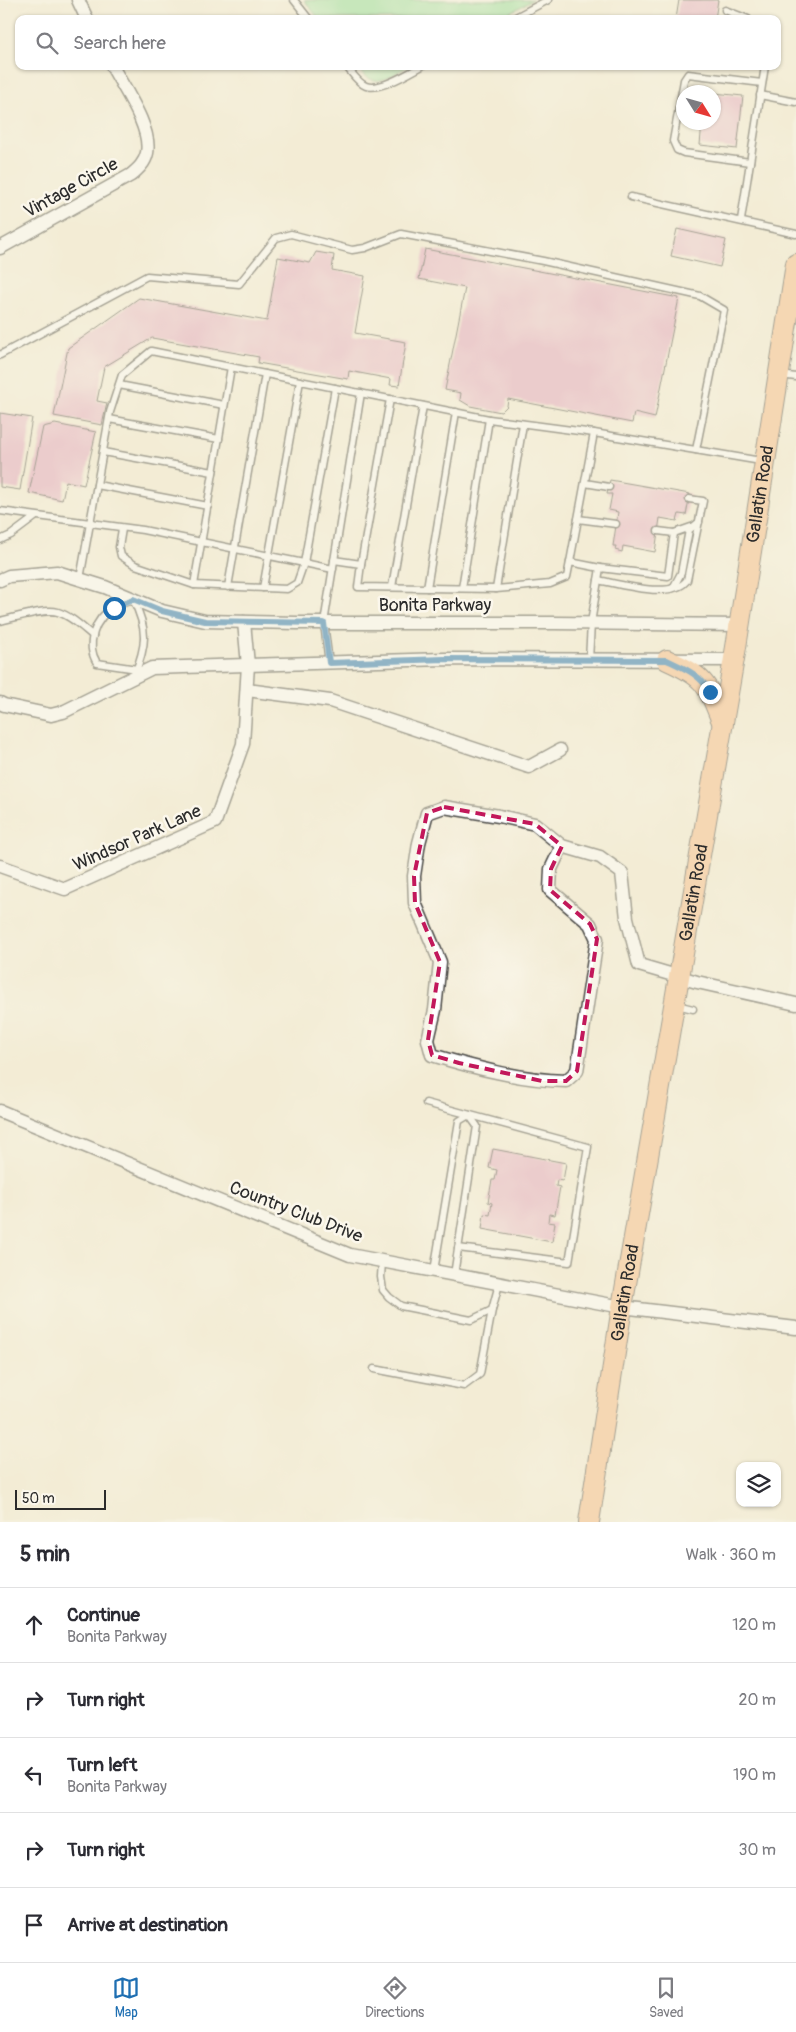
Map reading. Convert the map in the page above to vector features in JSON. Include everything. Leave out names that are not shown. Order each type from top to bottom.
[{"type":"main road","name":"Gallatin Road","points":[[589,1522],[622,1307],[684,1006],[679,978],[740,625],[765,461],[787,376],[796,264]]},
{"type":"main road","points":[[667,660],[688,669],[707,685],[723,724]]},
{"type":"street","points":[[78,0],[86,15]]},
{"type":"street","name":"Vintage Circle","points":[[0,248],[131,175],[143,165],[147,153],[144,126],[114,70]]},
{"type":"street","name":"Bonita Parkway","points":[[0,580],[9,576],[57,572],[162,611],[205,621],[740,625]]},
{"type":"street","name":"Windsor Park Lane","points":[[0,866],[65,888],[215,822],[243,744],[248,665],[244,622]]},
{"type":"street","points":[[0,703],[51,715],[63,712],[135,673],[152,668],[444,659],[734,660]]},
{"type":"street","points":[[246,690],[330,701],[529,767],[560,750]]},
{"type":"street","points":[[562,846],[551,869],[550,890],[590,924],[597,939],[577,1071],[566,1081],[542,1081],[459,1063],[432,1055],[428,1040],[436,1010],[440,962],[415,903],[414,876],[419,843],[427,812],[444,807],[535,824],[562,846],[600,857],[622,873],[627,918],[639,965],[679,978],[796,1004]]},
{"type":"street","name":"Country Club Drive","points":[[0,1110],[350,1255],[622,1307],[796,1328]]},
{"type":"lane","points":[[294,0],[306,15]]},
{"type":"lane","points":[[520,15],[548,0]]},
{"type":"lane","points":[[725,10],[738,15]]},
{"type":"lane","points":[[349,70],[365,86],[374,88],[414,70]]},
{"type":"lane","points":[[740,220],[764,70]]},
{"type":"lane","points":[[750,162],[684,153],[677,150],[673,141],[684,80],[688,74],[762,84]]},
{"type":"lane","points":[[760,95],[796,102]]},
{"type":"lane","points":[[631,197],[796,234]]},
{"type":"lane","points":[[0,355],[147,276],[239,284],[276,238],[291,234],[352,250],[365,248],[401,234],[543,261],[700,296],[724,310],[696,450]]},
{"type":"lane","points":[[80,580],[109,419],[122,375],[151,350],[489,419],[594,433],[765,461]]},
{"type":"lane","points":[[194,585],[231,366]]},
{"type":"lane","points":[[228,587],[265,374]]},
{"type":"lane","points":[[263,588],[300,381]]},
{"type":"lane","points":[[119,385],[224,405]]},
{"type":"lane","points":[[122,528],[119,547],[121,556],[135,564],[194,585],[287,589],[297,583],[304,563],[336,388]]},
{"type":"lane","points":[[329,663],[324,623],[362,393]]},
{"type":"lane","points":[[390,399],[358,587],[496,589],[550,584],[567,577],[594,433]]},
{"type":"lane","points":[[392,587],[424,406]]},
{"type":"lane","points":[[427,588],[456,412]]},
{"type":"lane","points":[[109,419],[219,439]]},
{"type":"lane","points":[[462,588],[489,419]]},
{"type":"lane","points":[[496,589],[523,424]]},
{"type":"lane","points":[[103,452],[213,472]]},
{"type":"lane","points":[[585,483],[608,487]]},
{"type":"lane","points":[[97,485],[208,506]]},
{"type":"lane","points":[[598,580],[659,590],[679,587],[687,580],[703,501],[689,499]]},
{"type":"lane","points":[[0,511],[143,530],[333,569]]},
{"type":"lane","points":[[0,540],[11,536],[34,517]]},
{"type":"lane","points":[[578,519],[616,524]]},
{"type":"lane","points":[[658,531],[674,533],[699,522]]},
{"type":"lane","points":[[673,588],[681,572],[691,527]]},
{"type":"lane","points":[[570,562],[600,568],[668,576],[674,533]]},
{"type":"lane","points":[[334,560],[361,564]]},
{"type":"lane","points":[[589,660],[591,623],[600,568]]},
{"type":"lane","points":[[133,599],[142,619],[145,636],[143,653],[135,673],[97,662],[92,654],[93,636],[96,626],[104,615],[133,599]]},
{"type":"lane","points":[[0,621],[56,611],[72,619],[93,636]]},
{"type":"lane","points":[[426,1103],[588,1147],[569,1262],[458,1248]]},
{"type":"lane","points":[[454,1275],[477,1126],[469,1115]]},
{"type":"lane","points":[[434,1271],[459,1121],[469,1115]]},
{"type":"lane","points":[[382,1261],[381,1277],[383,1290],[401,1306],[471,1320],[492,1310]]},
{"type":"lane","points":[[374,1369],[464,1386],[480,1374],[499,1284]]},
{"type":"highlighted area","points":[[444,807],[535,824],[562,846],[551,869],[550,890],[590,924],[597,939],[577,1071],[566,1081],[542,1081],[459,1063],[432,1055],[428,1040],[440,962],[415,903],[414,876],[427,813]]},
{"type":"green space","points":[[304,0],[533,0],[505,15],[316,15]]},
{"type":"green space","points":[[360,70],[402,70],[381,80],[369,78]]},
{"type":"building","points":[[679,0],[718,0],[716,15],[677,15]]},
{"type":"building","points":[[721,94],[743,96],[737,149],[700,145],[701,130],[721,130]]},
{"type":"building","points":[[677,229],[726,240],[720,267],[671,256]]},
{"type":"building","points":[[425,249],[679,298],[655,418],[634,413],[632,423],[508,399],[507,406],[501,412],[470,406],[460,400],[461,393],[445,390],[465,288],[419,279]]},
{"type":"building","points":[[316,252],[334,255],[332,270],[365,276],[355,333],[406,342],[399,386],[390,385],[391,379],[349,371],[348,379],[258,363],[259,357],[152,338],[104,367],[97,401],[107,403],[102,425],[54,416],[68,348],[139,298],[267,321],[278,257],[310,263]]},
{"type":"building","points":[[0,413],[32,418],[20,490],[0,487]]},
{"type":"building","points":[[55,424],[96,432],[84,485],[66,481],[62,500],[29,493],[43,427]]},
{"type":"building","points":[[610,480],[690,494],[686,515],[679,514],[677,521],[660,518],[655,552],[623,546],[622,552],[615,550],[616,546],[613,546],[618,512],[609,510],[612,494],[607,494]]},
{"type":"building","points":[[493,1149],[566,1163],[563,1181],[557,1180],[556,1186],[560,1187],[555,1215],[549,1214],[548,1222],[555,1223],[552,1242],[482,1229],[484,1214],[490,1215],[492,1203],[488,1202],[492,1180],[495,1180],[497,1170],[489,1168]]},
{"type":"route","points":[[114,608],[133,599],[162,611],[205,621],[324,623],[329,663],[444,659],[667,660],[695,674],[707,685],[710,692]]}]
